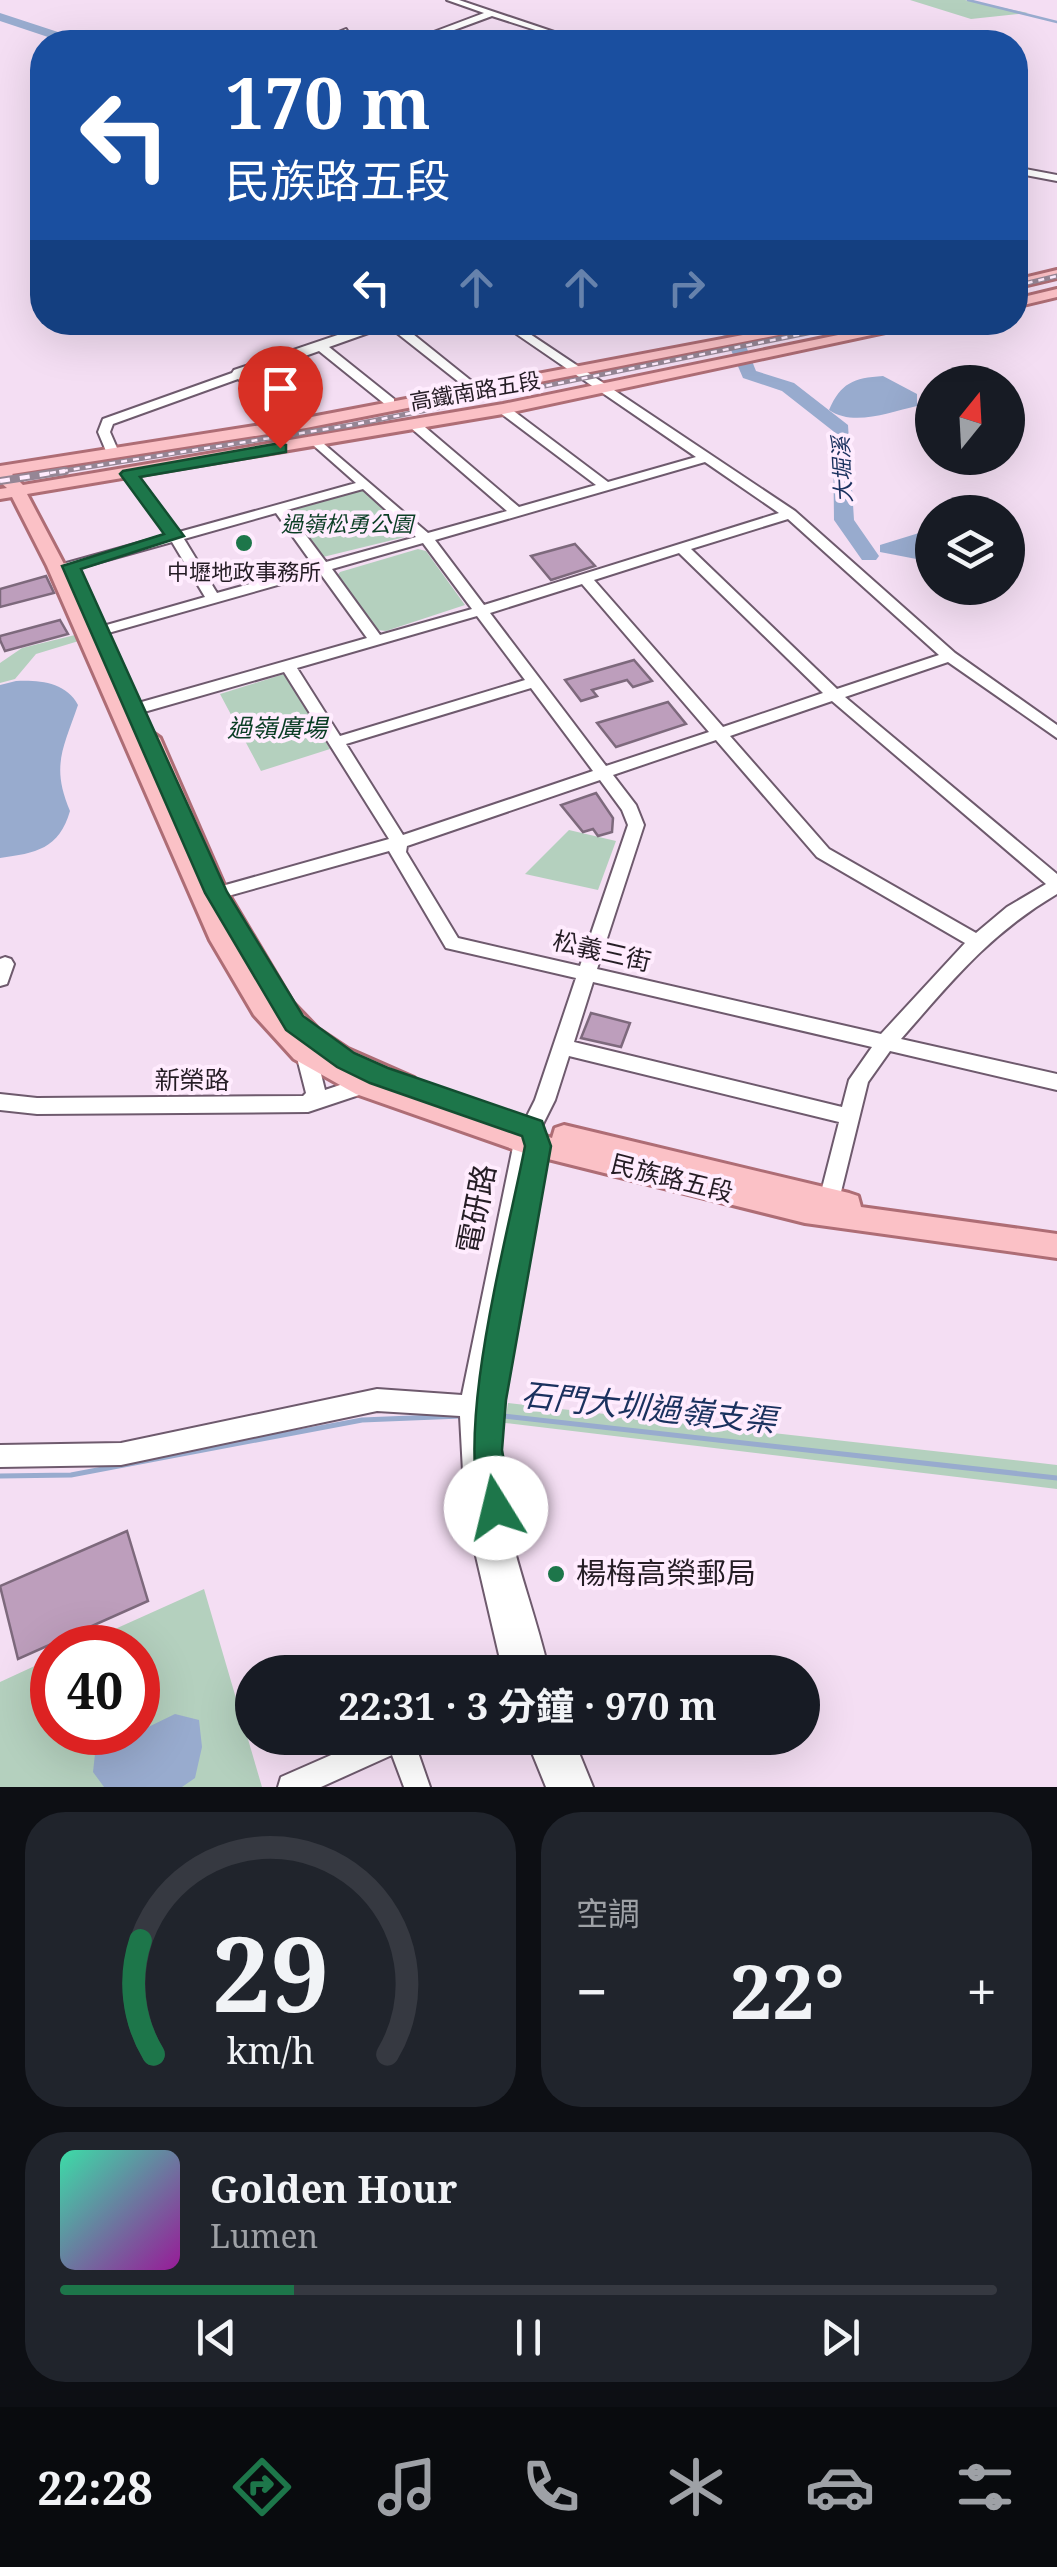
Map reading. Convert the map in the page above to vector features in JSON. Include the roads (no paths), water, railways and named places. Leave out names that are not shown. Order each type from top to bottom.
[{"type":"main road","points":[[1028,278],[1053,271]]},
{"type":"main road","points":[[1028,297],[1057,290]]},
{"type":"main road","name":"高鐵南路五段","points":[[8,482],[111,448],[577,370],[746,335]]},
{"type":"main road","name":"高鐵南路五段","points":[[8,482],[767,335]]},
{"type":"main road","name":"高鐵南路五段","points":[[8,482],[129,474],[415,425],[838,335]]},
{"type":"main road","name":"高鐵南路五段","points":[[8,482],[602,387],[861,335]]},
{"type":"main road","name":"民族路五段","points":[[8,482],[64,568],[209,895],[309,1046],[372,1081],[532,1139],[805,1211],[1057,1246]]},
{"type":"main road","name":"民族路五段","points":[[532,1139],[829,1200],[1057,1230]]},
{"type":"street","points":[[451,0],[545,30]]},
{"type":"street","points":[[445,30],[493,12]]},
{"type":"street","points":[[1028,172],[1057,178]]},
{"type":"street","points":[[111,448],[104,432],[107,422],[349,335]]},
{"type":"street","points":[[406,335],[473,386]]},
{"type":"street","points":[[524,335],[790,514],[950,656],[1057,733]]},
{"type":"street","points":[[319,345],[390,402]]},
{"type":"street","points":[[238,374],[294,420]]},
{"type":"street","points":[[503,409],[607,487]]},
{"type":"street","points":[[415,425],[516,512]]},
{"type":"street","points":[[318,442],[427,538],[602,772],[636,825],[532,1139]]},
{"type":"street","points":[[95,633],[706,458]]},
{"type":"street","points":[[129,474],[175,536],[213,600]]},
{"type":"street","points":[[64,568],[366,484]]},
{"type":"street","points":[[279,508],[377,640]]},
{"type":"street","points":[[130,711],[483,610],[790,514]]},
{"type":"street","points":[[682,548],[836,696],[1057,885],[1013,912],[977,942],[885,1043],[859,1080],[829,1200]]},
{"type":"street","points":[[585,578],[823,852],[977,942]]},
{"type":"street","points":[[209,895],[399,842],[950,656]]},
{"type":"street","name":"松義三街","points":[[288,666],[399,842],[397,852],[452,943],[1057,1082]]},
{"type":"street","points":[[336,742],[535,682]]},
{"type":"street","points":[[308,1104],[316,1094],[309,1046]]},
{"type":"street","points":[[562,1046],[848,1116]]},
{"type":"street","name":"新榮路","points":[[0,1102],[37,1106],[308,1104],[372,1081]]},
{"type":"street","name":"電研路","points":[[512,1655],[477,1509],[471,1406],[532,1139]]},
{"type":"street","name":"電研路","points":[[532,1139],[493,1382],[487,1450],[496,1508],[532,1655]]},
{"type":"street","points":[[0,1456],[120,1454],[377,1400],[471,1406]]},
{"type":"street","points":[[291,1787],[362,1755]]},
{"type":"street","points":[[406,1755],[416,1787]]},
{"type":"street","points":[[546,1755],[559,1787]]},
{"type":"street","points":[[567,1755],[580,1787]]},
{"type":"water","points":[[883,376],[915,393],[915,406],[860,418],[829,410],[838,394],[864,378]]},
{"type":"water","points":[[915,534],[915,559],[880,552],[880,545]]},
{"type":"water","points":[[16,681],[59,687],[78,705],[60,769],[70,811],[53,841],[25,854],[0,858],[0,685]]},
{"type":"water","points":[[175,1714],[199,1720],[202,1747],[195,1778],[182,1787],[104,1787],[93,1772],[95,1755],[160,1755],[160,1721]]},
{"type":"waterway","points":[[968,0],[1057,22]]},
{"type":"waterway","name":"大堀溪","points":[[0,17],[39,30]]},
{"type":"waterway","name":"大堀溪","points":[[733,335],[749,374],[788,387],[842,429],[844,520],[869,556]]},
{"type":"waterway","name":"石門大圳過嶺支渠","points":[[495,1415],[1057,1478]]},
{"type":"waterway","name":"石門大圳過嶺支渠","points":[[0,1476],[71,1475],[362,1420],[461,1416]]},
{"type":"railway","points":[[1028,283],[1057,276]]},
{"type":"railway","points":[[50,473],[352,425],[798,335]]},
{"type":"railway","points":[[0,481],[65,471]]},
{"type":"place","name":"中壢地政事務所","points":[[244,543]]},
{"type":"place","name":"楊梅高榮郵局","points":[[556,1574]]},
{"type":"park label","name":"過嶺松勇公園","points":[[347,524]]},
{"type":"park label","name":"過嶺廣場","points":[[277,728]]}]
